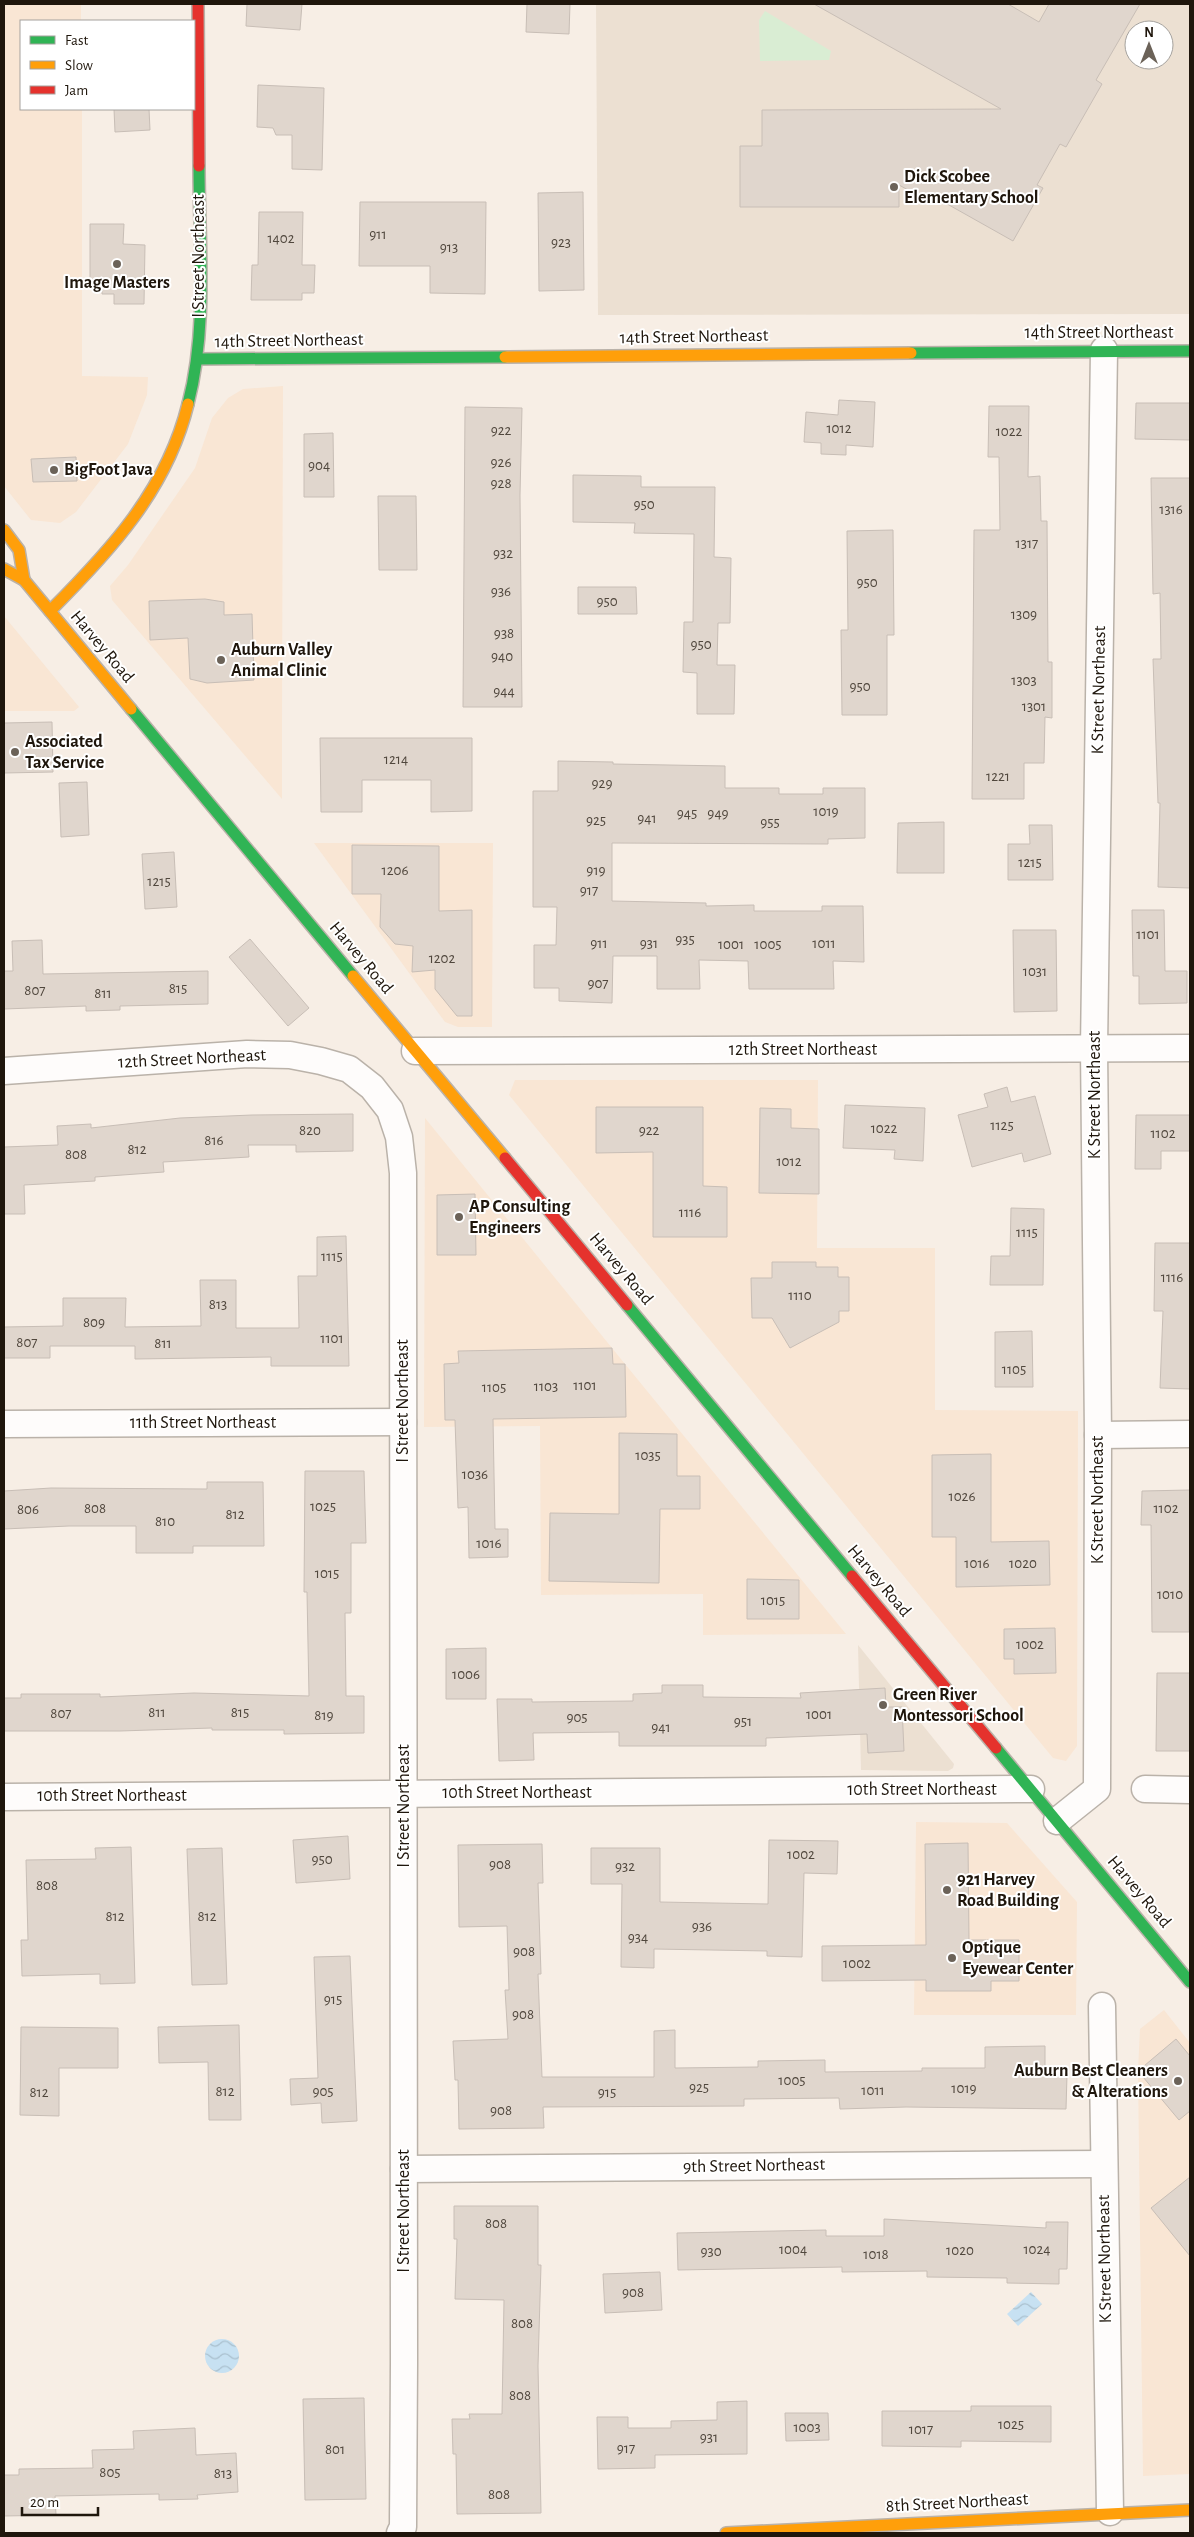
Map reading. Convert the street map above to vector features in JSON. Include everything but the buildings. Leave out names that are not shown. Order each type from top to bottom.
[{"type":"street","name":"I Street Northeast","points":[[50,612],[119,539],[147,500],[173,453],[191,401],[198,360],[200,271],[198,4]]},
{"type":"street","name":"14th Street Northeast","points":[[198,360],[1104,350],[1190,351]]},
{"type":"street","name":"K Street Northeast","points":[[1057,1821],[1097,1789],[1098,1435],[1094,1048],[1104,350]]},
{"type":"street","name":"Harvey Road","points":[[4,530],[19,550],[24,580]]},
{"type":"street","name":"Harvey Road","points":[[4,569],[24,580],[1190,1982]]},
{"type":"street","name":"12th Street Northeast","points":[[415,1052],[1190,1048]]},
{"type":"street","name":"12th Street Northeast","points":[[4,1070],[248,1054],[290,1055],[348,1069],[372,1087]]},
{"type":"street","name":"I Street Northeast","points":[[372,1087],[390,1110],[399,1137],[403,1173],[404,2170],[403,2518],[400,2533]]},
{"type":"street","name":"11th Street Northeast","points":[[4,1424],[403,1422]]},
{"type":"street","points":[[1098,1435],[1190,1434]]},
{"type":"street","name":"10th Street Northeast","points":[[4,1797],[1031,1789]]},
{"type":"street","points":[[1145,1789],[1190,1790]]},
{"type":"street","name":"K Street Northeast","points":[[1102,2006],[1110,2512]]},
{"type":"street","name":"9th Street Northeast","points":[[404,2170],[1103,2164]]},
{"type":"street","name":"8th Street Northeast","points":[[726,2533],[1110,2512],[1190,2510]]},
{"type":"shaded area","points":[[4,4],[81,4],[81,20],[20,20],[20,110],[82,110],[82,376],[148,377],[147,395],[128,444],[76,512],[60,523],[31,520],[4,486]]},
{"type":"shaded area","name":"Dick Scobee Elementary School","points":[[596,4],[1190,4],[1190,314],[598,315]]},
{"type":"shaded area","points":[[283,386],[282,799],[112,600],[110,586],[128,565],[195,468],[212,418],[228,398],[243,389]]},
{"type":"shaded area","points":[[4,616],[79,707],[74,711],[4,711]]},
{"type":"shaded area","points":[[314,843],[493,843],[492,1027],[458,1027],[445,1022]]},
{"type":"shaded area","points":[[515,1080],[818,1080],[817,1248],[935,1248],[935,1410],[1078,1411],[1077,1746],[1066,1761],[1053,1758],[509,1095]]},
{"type":"shaded area","points":[[425,1118],[846,1634],[703,1635],[703,1594],[541,1595],[540,1426],[424,1427]]},
{"type":"shaded area","name":"Green River Montessori School","points":[[858,1645],[954,1764],[953,1768],[948,1771],[861,1770]]},
{"type":"shaded area","points":[[916,1822],[1007,1823],[1077,1902],[1076,2015],[914,2015]]},
{"type":"shaded area","points":[[1164,2010],[1190,2043],[1190,2474],[1143,2476],[1138,2071],[1140,2029]]},
{"type":"green space","points":[[765,11],[831,51],[829,60],[760,61],[759,20]]},
{"type":"water","points":[[1031,2292],[1042,2304],[1018,2326],[1007,2314]]},
{"type":"water","points":[[222,2339],[229,2340],[234,2344],[238,2349],[238,2363],[234,2368],[229,2372],[222,2373],[215,2372],[210,2368],[206,2363],[205,2356],[206,2349],[210,2344],[215,2340]]},
{"type":"traffic: fast","points":[[188,404],[194,375],[200,316],[199,166]]},
{"type":"traffic: fast","points":[[911,353],[1190,351]]},
{"type":"traffic: fast","points":[[198,359],[505,357]]},
{"type":"traffic: fast","points":[[131,709],[353,976]]},
{"type":"traffic: fast","points":[[627,1305],[852,1576]]},
{"type":"traffic: fast","points":[[996,1748],[1190,1982]]},
{"type":"traffic: slow","points":[[505,357],[911,353]]},
{"type":"traffic: slow","points":[[50,611],[94,565],[134,517],[166,464],[179,435],[188,404]]},
{"type":"traffic: slow","points":[[4,530],[19,550],[24,580]]},
{"type":"traffic: slow","points":[[4,569],[24,580],[131,709]]},
{"type":"traffic: slow","points":[[353,976],[505,1158]]},
{"type":"traffic: slow","points":[[726,2533],[1190,2510]]},
{"type":"traffic: jam","points":[[198,4],[199,166]]},
{"type":"traffic: jam","points":[[505,1158],[627,1305]]},
{"type":"traffic: jam","points":[[852,1576],[996,1748]]},
{"type":"place","name":"Dick Scobee Elementary School","points":[[894,187]]},
{"type":"place","name":"Image Masters","points":[[117,264]]},
{"type":"place","name":"BigFoot Java","points":[[54,470]]},
{"type":"place","name":"Auburn Valley Animal Clinic","points":[[221,660]]},
{"type":"place","name":"Associated Tax Service","points":[[15,752]]},
{"type":"place","name":"AP Consulting Engineers","points":[[459,1217]]},
{"type":"place","name":"Green River Montessori School","points":[[883,1705]]},
{"type":"place","name":"921 Harvey Road Building","points":[[947,1890]]},
{"type":"place","name":"Optique Eyewear Center","points":[[952,1958]]},
{"type":"place","name":"Auburn Best Cleaners & Alterations","points":[[1178,2081]]}]
